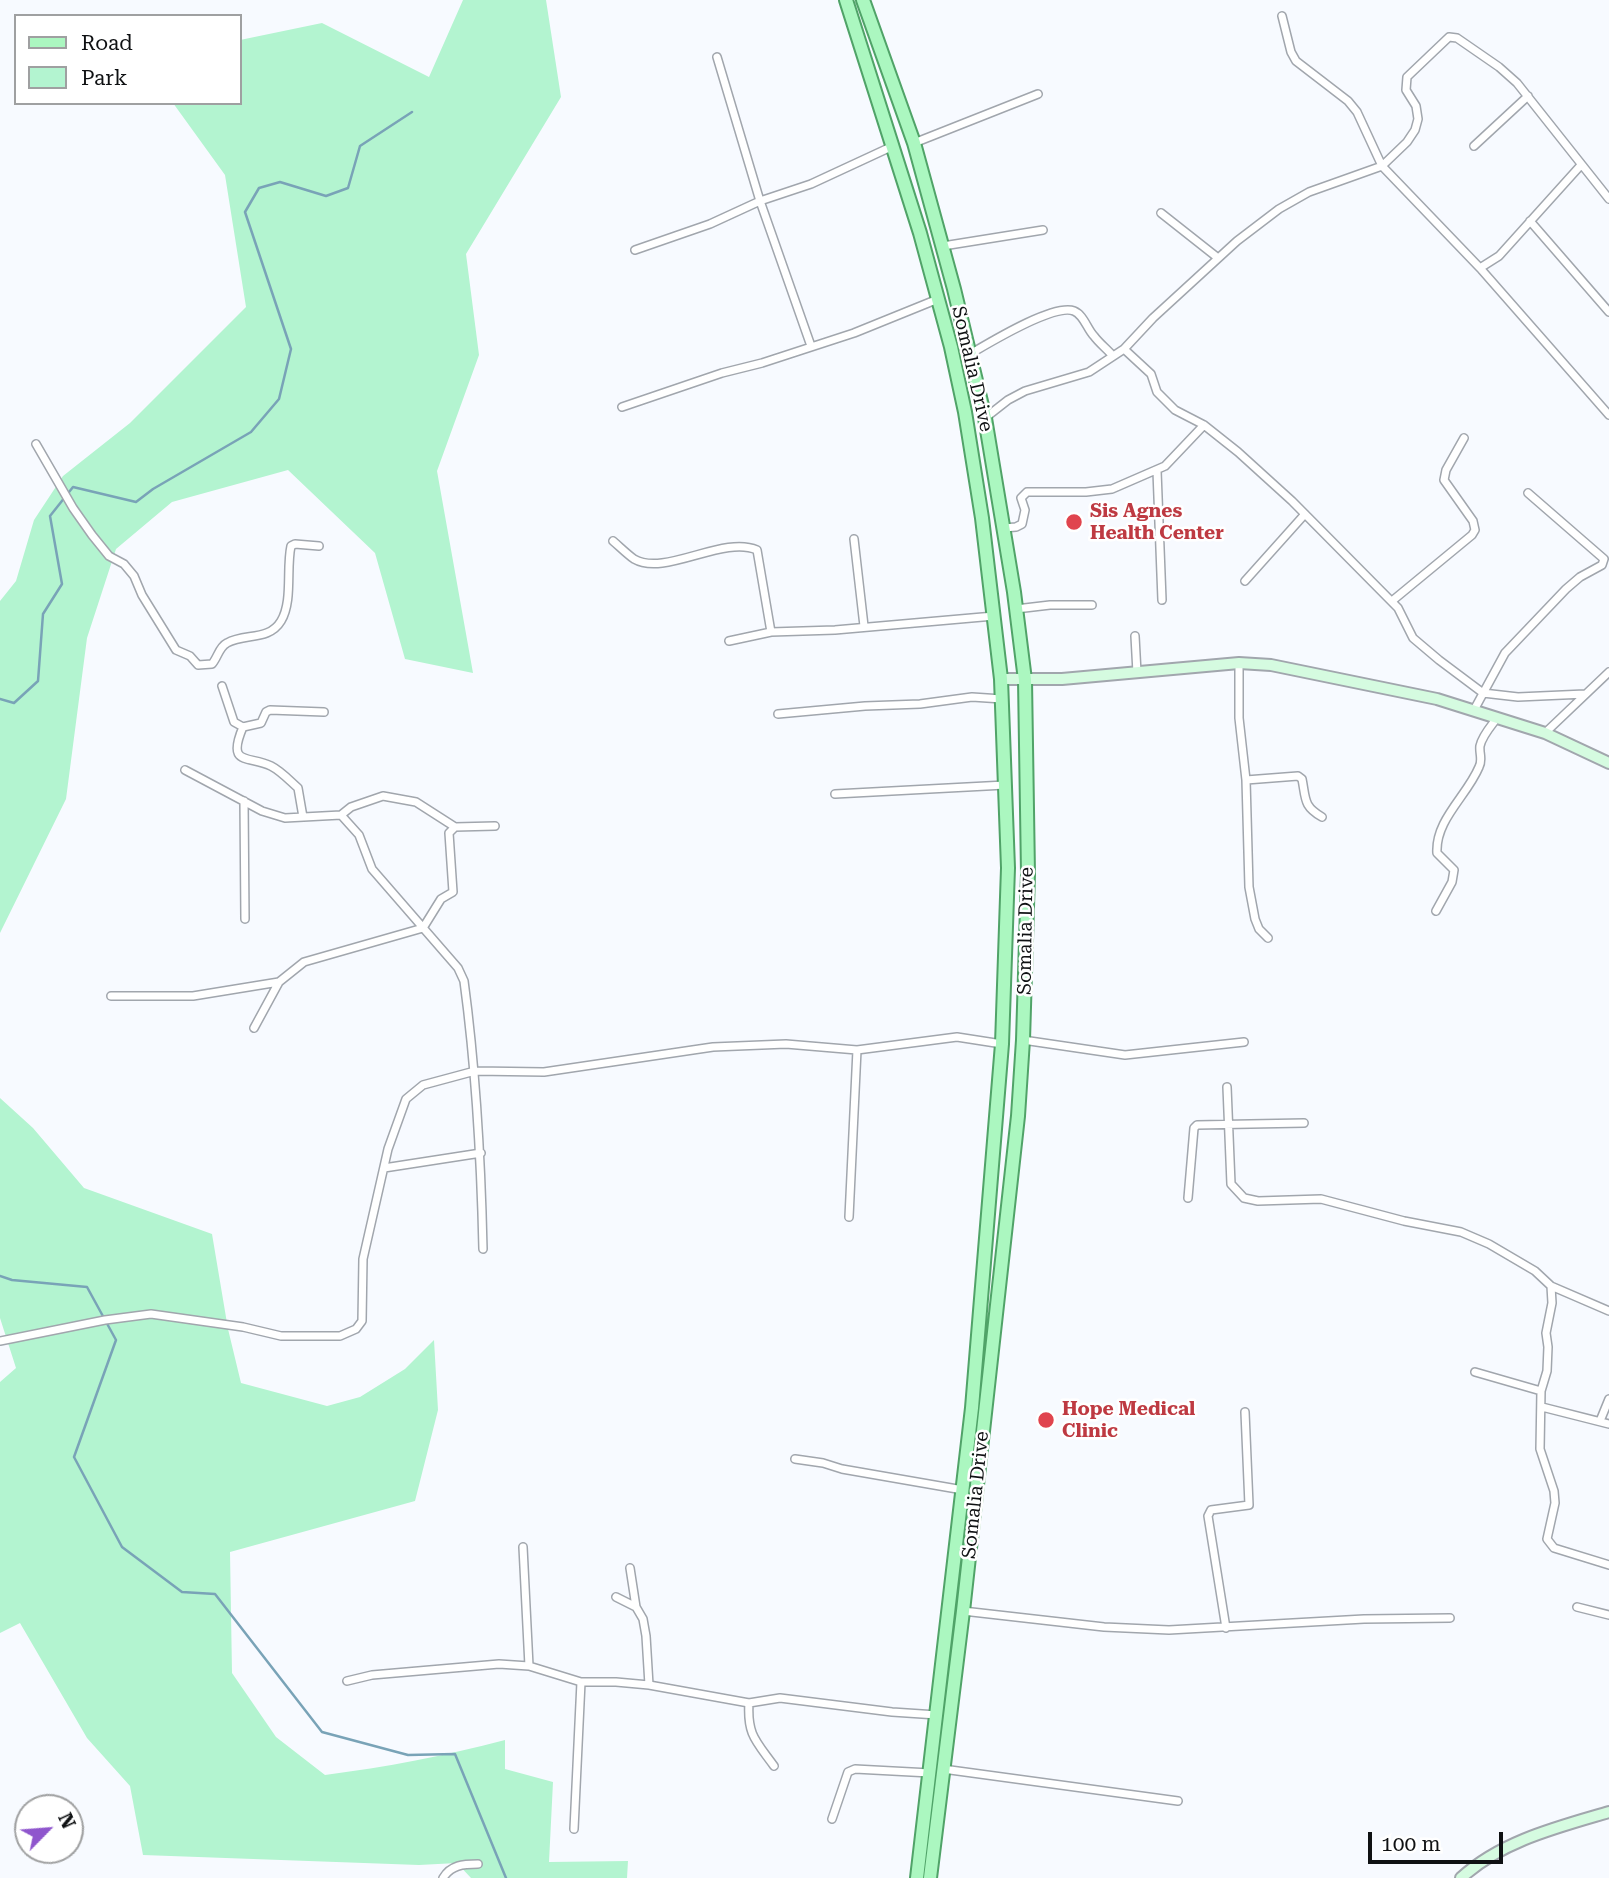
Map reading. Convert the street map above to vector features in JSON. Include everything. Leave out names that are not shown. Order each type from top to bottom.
[{"type":"main road","name":"Somalia Drive","points":[[846,0],[939,299],[965,412],[982,518],[1002,699],[1008,868],[1002,1044],[981,1321],[937,1715],[930,1878]]},
{"type":"main road","name":"Somalia Drive","points":[[863,0],[914,143],[970,354],[985,418],[1004,527],[1025,680],[1028,874],[1023,1040],[1007,1221],[962,1611],[917,1878]]},
{"type":"street","points":[[1282,16],[1296,61],[1357,112],[1382,166],[1480,268],[1609,415]]},
{"type":"street","points":[[985,418],[1025,391],[1089,372],[1124,349],[1153,318],[1219,258],[1279,209],[1309,192],[1382,166],[1407,142],[1415,130],[1418,118],[1416,106],[1406,90],[1407,78],[1449,37],[1457,38],[1499,67],[1528,96],[1609,199]]},
{"type":"street","points":[[717,57],[760,201],[811,346]]},
{"type":"street","points":[[914,143],[1038,94]]},
{"type":"street","points":[[1474,146],[1528,96]]},
{"type":"street","points":[[635,250],[811,184],[893,146]]},
{"type":"street","points":[[1480,268],[1499,256],[1581,165]]},
{"type":"street","points":[[1161,213],[1219,258]]},
{"type":"street","points":[[1530,221],[1609,312]]},
{"type":"street","points":[[943,246],[1043,230]]},
{"type":"street","points":[[622,407],[900,316],[939,299]]},
{"type":"street","points":[[970,354],[1031,321],[1062,310],[1073,310],[1113,356]]},
{"type":"street","points":[[1124,349],[1151,374],[1157,392],[1175,410],[1204,425],[1238,452],[1392,601],[1404,617],[1413,638],[1483,693],[1518,697],[1586,694]]},
{"type":"street","points":[[1004,527],[1022,524],[1025,510],[1021,498],[1027,492],[1112,489],[1157,471],[1204,425]]},
{"type":"street","points":[[1392,601],[1475,530],[1473,521],[1444,481],[1446,470],[1464,438]]},
{"type":"street","points":[[36,444],[92,536],[109,556],[124,564],[134,576],[142,595],[176,650],[184,652],[202,667],[212,664],[225,644],[243,637],[264,635],[280,622],[286,605],[291,546],[295,544],[319,547]]},
{"type":"street","points":[[1157,471],[1162,600]]},
{"type":"street","points":[[1474,710],[1506,653],[1566,589],[1580,577],[1602,565],[1604,559],[1528,493]]},
{"type":"street","points":[[1245,581],[1305,514]]},
{"type":"street","points":[[854,539],[864,626]]},
{"type":"street","points":[[613,541],[635,559],[646,562],[672,560],[733,547],[745,546],[757,550],[771,632]]},
{"type":"street","points":[[1016,608],[1092,605]]},
{"type":"street","points":[[730,641],[771,632],[994,616]]},
{"type":"street","points":[[1135,636],[1137,673]]},
{"type":"street","points":[[1001,679],[1137,673],[1239,663],[1271,665],[1398,690],[1474,710],[1545,733],[1609,763]]},
{"type":"street","points":[[1239,663],[1239,718],[1246,780],[1251,897],[1259,929],[1268,938]]},
{"type":"street","points":[[1545,733],[1609,672]]},
{"type":"street","points":[[222,686],[234,722],[243,727],[261,723],[266,712],[270,710],[324,712]]},
{"type":"street","points":[[778,714],[825,708],[920,704],[971,696],[1002,699]]},
{"type":"street","points":[[1436,911],[1452,882],[1454,870],[1437,853],[1436,841],[1480,766],[1480,745],[1497,718]]},
{"type":"street","points":[[243,727],[237,741],[240,754],[247,761],[271,766],[298,788],[303,817]]},
{"type":"street","points":[[185,770],[262,811],[285,818],[341,815],[351,807],[383,796],[416,802],[454,827],[495,826]]},
{"type":"street","points":[[1246,780],[1298,776],[1302,779],[1310,810],[1322,817]]},
{"type":"street","points":[[835,794],[1005,785]]},
{"type":"street","points":[[244,801],[245,919]]},
{"type":"street","points":[[341,815],[359,835],[372,869],[458,968],[464,981],[481,1153],[483,1249]]},
{"type":"street","points":[[254,1028],[279,982],[304,962],[423,928],[441,899],[453,892],[449,833],[454,827]]},
{"type":"street","points":[[111,996],[193,996],[279,982]]},
{"type":"street","points":[[0,1341],[104,1320],[151,1314],[243,1327],[281,1336],[340,1335],[356,1329],[362,1321],[363,1259],[384,1168],[406,1099],[423,1085],[475,1071],[544,1072],[713,1047],[786,1044],[858,1050],[957,1037],[1002,1044]]},
{"type":"street","points":[[1023,1040],[1125,1055],[1244,1042]]},
{"type":"street","points":[[849,1217],[858,1050]]},
{"type":"street","points":[[1227,1087],[1231,1184],[1244,1198],[1258,1201],[1321,1199],[1404,1221],[1461,1232],[1489,1244],[1535,1271],[1551,1286],[1609,1311]]},
{"type":"street","points":[[1188,1198],[1194,1128],[1200,1124],[1304,1123]]},
{"type":"street","points":[[384,1168],[481,1153]]},
{"type":"street","points":[[1551,1286],[1552,1303],[1546,1333],[1546,1371],[1541,1391],[1540,1449],[1554,1491],[1555,1503],[1547,1539],[1554,1548],[1609,1565]]},
{"type":"street","points":[[1475,1372],[1541,1391]]},
{"type":"street","points":[[1600,1421],[1609,1399]]},
{"type":"street","points":[[1542,1407],[1609,1424]]},
{"type":"street","points":[[1226,1628],[1208,1516],[1211,1510],[1249,1505],[1245,1412]]},
{"type":"street","points":[[795,1460],[823,1462],[842,1469],[963,1490]]},
{"type":"street","points":[[523,1547],[529,1666]]},
{"type":"street","points":[[629,1568],[636,1608],[643,1619],[646,1636],[649,1685]]},
{"type":"street","points":[[616,1597],[636,1608]]},
{"type":"street","points":[[1577,1607],[1609,1615]]},
{"type":"street","points":[[962,1611],[1104,1627],[1169,1630],[1364,1619],[1450,1618]]},
{"type":"street","points":[[347,1681],[372,1675],[499,1664],[529,1666],[581,1682],[649,1685],[749,1703],[789,1699],[937,1715]]},
{"type":"street","points":[[574,1829],[581,1682]]},
{"type":"street","points":[[749,1703],[747,1725],[754,1740],[774,1766]]},
{"type":"street","points":[[832,1819],[848,1772],[855,1769],[936,1771],[1178,1801]]},
{"type":"street","points":[[1461,1878],[1490,1856],[1546,1830],[1609,1812]]},
{"type":"street","points":[[443,1878],[452,1868],[463,1864],[478,1864]]},
{"type":"green space","points":[[463,0],[546,0],[561,97],[466,254],[479,355],[437,471],[473,673],[405,659],[375,553],[288,470],[172,502],[116,549],[87,638],[66,799],[0,933],[0,601],[16,581],[34,520],[63,476],[130,423],[246,307],[225,175],[174,105],[242,105],[242,40],[322,23],[429,77]]},
{"type":"green space","points":[[0,1098],[33,1128],[84,1188],[212,1234],[228,1329],[241,1383],[327,1406],[360,1397],[405,1369],[434,1340],[438,1410],[415,1501],[230,1552],[232,1673],[276,1737],[325,1775],[415,1760],[505,1740],[505,1769],[553,1782],[549,1862],[628,1861],[627,1878],[471,1878],[457,1863],[419,1865],[143,1855],[130,1786],[87,1738],[20,1623],[0,1633],[0,1382],[16,1368],[0,1318]]},
{"type":"waterway","points":[[0,699],[14,703],[38,681],[43,614],[62,584],[50,516],[73,487],[136,502],[153,489],[251,432],[279,399],[291,349],[245,212],[259,188],[280,182],[326,196],[348,188],[360,146],[412,112]]},
{"type":"waterway","points":[[0,1276],[12,1280],[87,1287],[116,1340],[74,1457],[122,1547],[182,1592],[215,1594],[322,1732],[408,1755],[455,1754],[506,1878]]},
{"type":"place","name":"Sis Agnes Health Center","points":[[1074,522]]},
{"type":"place","name":"Hope Medical Clinic","points":[[1046,1420]]}]
